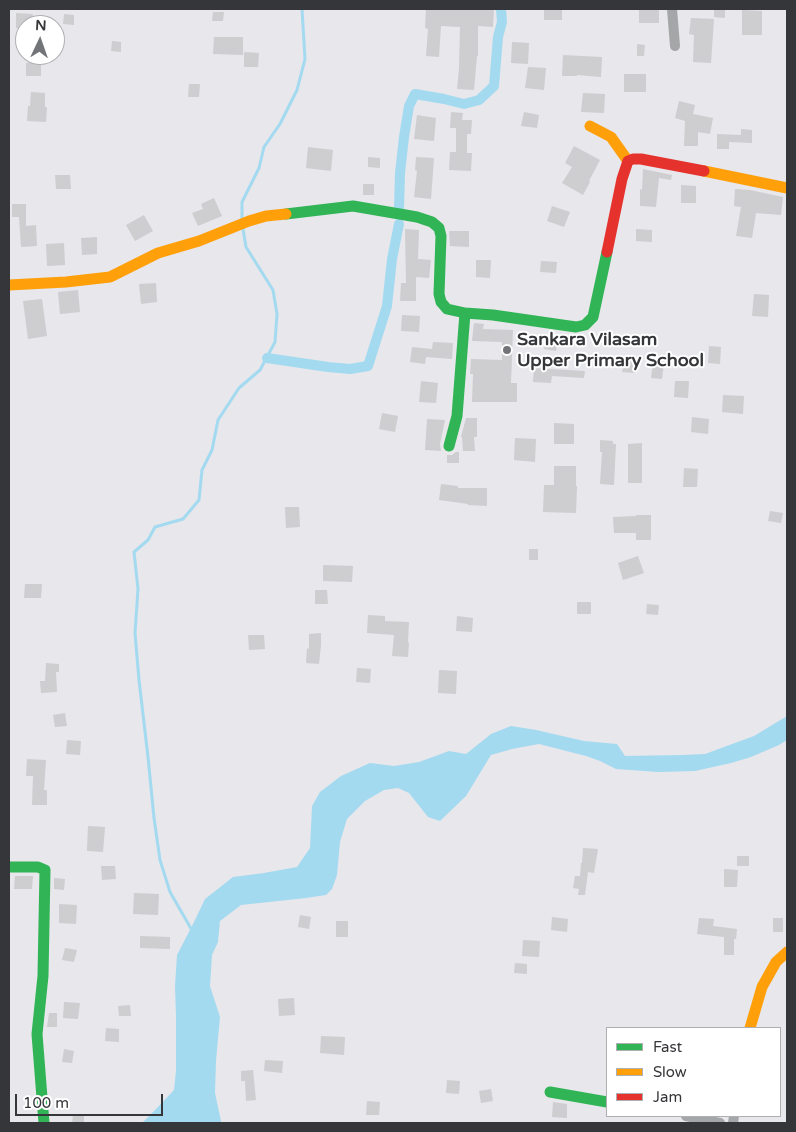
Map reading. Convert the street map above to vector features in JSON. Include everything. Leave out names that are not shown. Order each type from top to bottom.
[{"type":"main road","points":[[590,126],[611,137],[628,161]]},
{"type":"main road","points":[[9,285],[33,282],[66,282],[110,277],[158,253],[199,241],[266,216],[353,206],[417,216],[432,222],[439,228],[441,236],[439,294],[441,302],[447,309],[576,327],[585,325],[592,317],[624,168],[628,161],[641,159],[787,188]]},
{"type":"main road","points":[[449,446],[457,416],[465,313]]},
{"type":"main road","points":[[9,867],[38,867],[45,870],[43,976],[37,1034],[44,1123]]},
{"type":"main road","points":[[750,1027],[762,987],[776,962],[787,952]]},
{"type":"main road","points":[[550,1092],[606,1102]]},
{"type":"street","points":[[672,9],[675,46]]},
{"type":"street","points":[[691,1117],[720,1123]]},
{"type":"water","points":[[787,716],[787,740],[779,745],[751,757],[695,771],[658,772],[616,769],[586,756],[539,744],[491,755],[466,796],[440,821],[428,817],[409,793],[398,788],[384,790],[365,801],[347,819],[340,842],[337,875],[332,889],[326,895],[241,905],[220,921],[218,942],[212,955],[210,986],[220,1017],[215,1093],[221,1123],[142,1123],[174,1090],[176,1071],[175,986],[177,955],[205,899],[233,877],[297,867],[310,848],[312,806],[320,792],[341,776],[370,763],[394,766],[419,762],[449,751],[466,754],[491,734],[511,726],[584,741],[617,744],[625,756],[683,755],[705,754],[754,736]]},
{"type":"building","points":[[426,9],[494,9],[493,27],[478,26],[478,56],[474,90],[457,89],[460,27],[441,26],[439,57],[426,56],[428,29],[425,28]]},
{"type":"building","points":[[544,9],[562,9],[562,20],[544,20]]},
{"type":"building","points":[[639,9],[659,9],[659,23],[639,23]]},
{"type":"building","points":[[714,9],[725,9],[725,18],[714,17]]},
{"type":"building","points":[[742,10],[762,11],[762,35],[742,35]]},
{"type":"building","points":[[213,12],[224,12],[223,21],[212,21]]},
{"type":"building","points":[[16,13],[33,14],[33,15],[16,15]]},
{"type":"building","points":[[64,15],[74,15],[74,25],[65,24]]},
{"type":"building","points":[[691,18],[714,19],[711,63],[693,62],[694,35],[689,34]]},
{"type":"building","points":[[214,37],[243,37],[243,55],[213,54]]},
{"type":"building","points":[[112,41],[121,42],[121,52],[111,51]]},
{"type":"building","points":[[512,42],[529,43],[528,64],[511,63]]},
{"type":"building","points":[[637,44],[645,45],[644,56],[637,56]]},
{"type":"building","points":[[244,52],[259,53],[258,67],[244,67]]},
{"type":"building","points":[[563,55],[602,57],[601,77],[562,76]]},
{"type":"building","points":[[26,65],[41,65],[41,76],[26,76]]},
{"type":"building","points":[[528,67],[546,68],[544,90],[525,88]]},
{"type":"building","points":[[624,74],[646,74],[646,92],[624,92]]},
{"type":"building","points":[[189,84],[200,84],[199,97],[188,97]]},
{"type":"building","points":[[31,92],[45,93],[45,107],[47,107],[46,122],[27,121]]},
{"type":"building","points":[[583,93],[605,94],[604,113],[581,112]]},
{"type":"building","points":[[679,101],[695,105],[693,114],[713,118],[710,134],[698,132],[698,146],[684,146],[685,121],[675,118]]},
{"type":"building","points":[[451,112],[463,113],[462,120],[472,120],[471,134],[467,134],[467,153],[472,153],[471,171],[449,170],[450,152],[456,152],[456,128],[450,128]]},
{"type":"building","points":[[524,112],[539,115],[537,128],[521,126]]},
{"type":"building","points":[[417,115],[436,118],[434,141],[414,139]]},
{"type":"building","points":[[741,129],[752,130],[752,143],[729,142],[729,149],[717,149],[717,134],[741,135]]},
{"type":"building","points":[[574,146],[600,160],[583,195],[562,183],[572,167],[565,163]]},
{"type":"building","points":[[308,147],[333,150],[331,171],[306,168]]},
{"type":"building","points":[[368,157],[380,158],[380,168],[368,167]]},
{"type":"building","points":[[416,157],[434,158],[431,199],[414,197],[417,171],[415,170]]},
{"type":"building","points":[[643,169],[672,175],[671,180],[659,178],[656,207],[640,206]]},
{"type":"building","points":[[55,175],[70,175],[71,189],[56,189]]},
{"type":"building","points":[[363,184],[374,184],[374,195],[363,195]]},
{"type":"building","points":[[681,185],[696,186],[696,203],[681,203]]},
{"type":"building","points":[[735,189],[783,197],[781,215],[756,213],[752,238],[736,236],[741,207],[734,206]]},
{"type":"building","points":[[214,198],[222,216],[198,226],[192,213],[203,209],[201,204]]},
{"type":"building","points":[[12,204],[26,204],[26,226],[36,225],[37,246],[21,247],[19,217],[12,217]]},
{"type":"building","points":[[552,206],[570,212],[564,227],[547,221]]},
{"type":"building","points":[[144,215],[153,231],[135,241],[126,225]]},
{"type":"building","points":[[405,229],[419,230],[418,259],[431,260],[429,278],[416,278],[416,301],[400,301],[401,283],[406,283]]},
{"type":"building","points":[[636,229],[652,230],[652,242],[636,241]]},
{"type":"building","points":[[449,231],[469,231],[469,247],[450,246]]},
{"type":"building","points":[[97,237],[97,254],[82,255],[81,238]]},
{"type":"building","points":[[64,243],[65,265],[47,266],[46,244]]},
{"type":"building","points":[[476,260],[491,260],[490,278],[476,277]]},
{"type":"building","points":[[541,261],[557,262],[556,273],[540,272]]},
{"type":"building","points":[[156,283],[157,302],[141,304],[139,284]]},
{"type":"building","points":[[78,290],[80,312],[60,314],[58,292]]},
{"type":"building","points":[[754,294],[769,295],[768,317],[752,316]]},
{"type":"building","points":[[42,299],[47,336],[28,339],[23,301]]},
{"type":"building","points":[[402,315],[420,316],[419,332],[401,331]]},
{"type":"building","points":[[474,323],[484,324],[483,329],[513,330],[511,383],[517,383],[517,402],[472,402],[473,374],[470,374],[471,359],[502,360],[502,342],[472,341]]},
{"type":"building","points":[[547,336],[558,338],[556,351],[544,349]]},
{"type":"building","points":[[433,342],[453,343],[452,359],[426,357],[425,364],[410,362],[412,347],[432,349]]},
{"type":"building","points":[[709,346],[721,347],[720,364],[708,363]]},
{"type":"building","points":[[624,360],[636,362],[634,373],[622,372]]},
{"type":"building","points":[[653,362],[664,363],[662,379],[651,378]]},
{"type":"building","points":[[534,368],[585,371],[584,378],[552,376],[551,383],[533,382]]},
{"type":"building","points":[[421,381],[438,383],[436,403],[419,402]]},
{"type":"building","points":[[675,381],[689,381],[688,398],[674,397]]},
{"type":"building","points":[[723,395],[744,396],[743,414],[722,412]]},
{"type":"building","points":[[382,413],[398,416],[395,432],[379,429]]},
{"type":"building","points":[[692,417],[709,419],[708,434],[691,432]]},
{"type":"building","points":[[466,418],[477,418],[477,437],[474,437],[475,451],[463,451],[461,437]]},
{"type":"building","points":[[427,419],[445,420],[440,444],[441,451],[425,450]]},
{"type":"building","points":[[554,423],[574,424],[574,444],[554,444]]},
{"type":"building","points":[[515,438],[536,439],[535,462],[514,460]]},
{"type":"building","points":[[600,440],[613,441],[613,444],[616,444],[614,485],[600,484],[602,452],[600,452]]},
{"type":"building","points":[[642,443],[642,483],[628,483],[628,444]]},
{"type":"building","points":[[459,452],[459,463],[447,463],[447,455],[452,455]]},
{"type":"building","points":[[554,466],[576,466],[576,513],[543,512],[544,485],[554,485]]},
{"type":"building","points":[[684,468],[698,469],[697,487],[683,487]]},
{"type":"building","points":[[441,484],[458,486],[458,488],[487,488],[487,506],[439,500]]},
{"type":"building","points":[[285,507],[299,507],[300,527],[286,528]]},
{"type":"building","points":[[770,511],[783,513],[781,523],[768,521]]},
{"type":"building","points":[[651,515],[651,540],[636,540],[636,533],[614,533],[613,517]]},
{"type":"building","points":[[529,549],[538,549],[538,560],[529,560]]},
{"type":"building","points":[[638,556],[644,573],[623,580],[618,563]]},
{"type":"building","points":[[323,565],[353,566],[352,582],[323,581]]},
{"type":"building","points":[[25,584],[42,584],[41,598],[24,598]]},
{"type":"building","points":[[315,590],[327,590],[328,604],[315,604]]},
{"type":"building","points":[[577,602],[591,602],[591,614],[577,614]]},
{"type":"building","points":[[647,604],[659,605],[658,615],[646,614]]},
{"type":"building","points":[[368,615],[385,616],[385,621],[409,622],[408,657],[392,656],[394,635],[367,633]]},
{"type":"building","points":[[457,616],[473,618],[472,632],[456,631]]},
{"type":"building","points":[[321,633],[319,664],[306,663],[307,648],[309,649],[309,634]]},
{"type":"building","points":[[248,635],[264,635],[265,649],[249,650]]},
{"type":"building","points":[[46,663],[59,664],[59,672],[56,672],[57,692],[41,693],[40,681],[45,681]]},
{"type":"building","points":[[357,668],[371,669],[370,683],[356,682]]},
{"type":"building","points":[[439,670],[457,671],[456,694],[438,693]]},
{"type":"building","points":[[65,713],[67,726],[55,727],[53,715]]},
{"type":"building","points":[[67,740],[81,741],[80,755],[66,754]]},
{"type":"building","points":[[27,759],[46,760],[44,790],[47,790],[47,805],[32,805],[33,776],[26,776]]},
{"type":"building","points":[[88,826],[105,827],[103,852],[87,851]]},
{"type":"building","points":[[583,848],[598,849],[594,873],[588,872],[585,895],[578,895],[579,889],[573,888],[575,876],[580,876]]},
{"type":"building","points":[[737,856],[749,856],[749,866],[737,866]]},
{"type":"building","points":[[101,866],[115,866],[116,879],[102,880]]},
{"type":"building","points":[[724,869],[738,870],[737,887],[724,887]]},
{"type":"building","points":[[15,876],[33,876],[32,889],[14,889]]},
{"type":"building","points":[[54,878],[65,879],[64,890],[54,889]]},
{"type":"building","points":[[134,893],[159,894],[158,915],[133,914]]},
{"type":"building","points":[[59,904],[77,905],[76,924],[59,923]]},
{"type":"building","points":[[300,915],[311,917],[309,929],[298,927]]},
{"type":"building","points":[[552,917],[568,919],[567,932],[551,930]]},
{"type":"building","points":[[699,918],[714,919],[713,926],[737,929],[736,939],[734,939],[734,955],[724,955],[724,937],[697,934]]},
{"type":"building","points":[[773,918],[783,918],[783,932],[773,932]]},
{"type":"building","points":[[336,921],[348,921],[348,937],[336,937]]},
{"type":"building","points":[[140,936],[170,937],[170,949],[140,948]]},
{"type":"building","points":[[523,940],[540,941],[539,957],[522,956]]},
{"type":"building","points":[[65,948],[77,950],[74,962],[62,960]]},
{"type":"building","points":[[515,963],[527,964],[527,974],[514,973]]},
{"type":"building","points":[[294,998],[295,1015],[279,1016],[278,999]]},
{"type":"building","points":[[64,1002],[80,1003],[78,1019],[63,1018]]},
{"type":"building","points":[[130,1005],[131,1016],[119,1016],[118,1006]]},
{"type":"building","points":[[49,1013],[57,1013],[57,1027],[47,1027]]},
{"type":"building","points":[[106,1028],[119,1029],[119,1042],[105,1041]]},
{"type":"building","points":[[321,1036],[345,1037],[344,1055],[320,1053]]},
{"type":"building","points":[[64,1049],[74,1051],[72,1063],[62,1062]]},
{"type":"building","points":[[265,1060],[283,1061],[282,1073],[264,1071]]},
{"type":"building","points":[[253,1070],[256,1100],[246,1101],[245,1081],[241,1081],[241,1071]]},
{"type":"building","points":[[447,1080],[460,1081],[459,1094],[446,1093]]},
{"type":"building","points":[[491,1089],[493,1101],[481,1103],[479,1091]]},
{"type":"building","points":[[367,1101],[380,1102],[379,1115],[366,1115]]},
{"type":"building","points":[[553,1102],[567,1104],[567,1118],[552,1117]]},
{"type":"building","points":[[73,1115],[84,1116],[84,1123],[72,1123]]},
{"type":"waterway","points":[[242,220],[242,202],[259,168],[264,147],[280,124],[297,90],[305,59],[302,9]]},
{"type":"waterway","points":[[399,208],[404,137],[409,106],[415,94],[464,104],[479,100],[494,86],[498,37],[502,22],[501,9]]},
{"type":"waterway","points":[[267,358],[350,369],[368,366],[387,306],[392,259],[399,224]]},
{"type":"waterway","points":[[193,932],[170,892],[160,860],[135,633],[138,589],[134,552],[148,540],[155,527],[183,519],[199,500],[202,470],[212,450],[218,420],[239,388],[260,370],[275,342],[277,314],[273,290],[246,247],[243,229]]},
{"type":"traffic: fast","points":[[286,214],[353,206],[417,217],[432,222],[439,228],[441,236],[439,294],[441,302],[447,309],[576,327],[585,325],[593,317],[607,252]]},
{"type":"traffic: fast","points":[[449,446],[457,416],[465,313]]},
{"type":"traffic: fast","points":[[9,867],[38,867],[45,870],[43,976],[37,1034],[44,1123]]},
{"type":"traffic: fast","points":[[550,1092],[606,1102]]},
{"type":"traffic: slow","points":[[590,126],[611,137],[628,161]]},
{"type":"traffic: slow","points":[[704,171],[787,188]]},
{"type":"traffic: slow","points":[[9,285],[66,282],[110,277],[158,253],[199,241],[249,221],[266,216],[286,214]]},
{"type":"traffic: slow","points":[[750,1027],[762,987],[776,962],[787,952]]},
{"type":"traffic: jam","points":[[607,252],[622,179],[628,161],[641,159],[704,171]]},
{"type":"place","name":"Sankara Vilasam Upper Primary School","points":[[507,350]]}]
